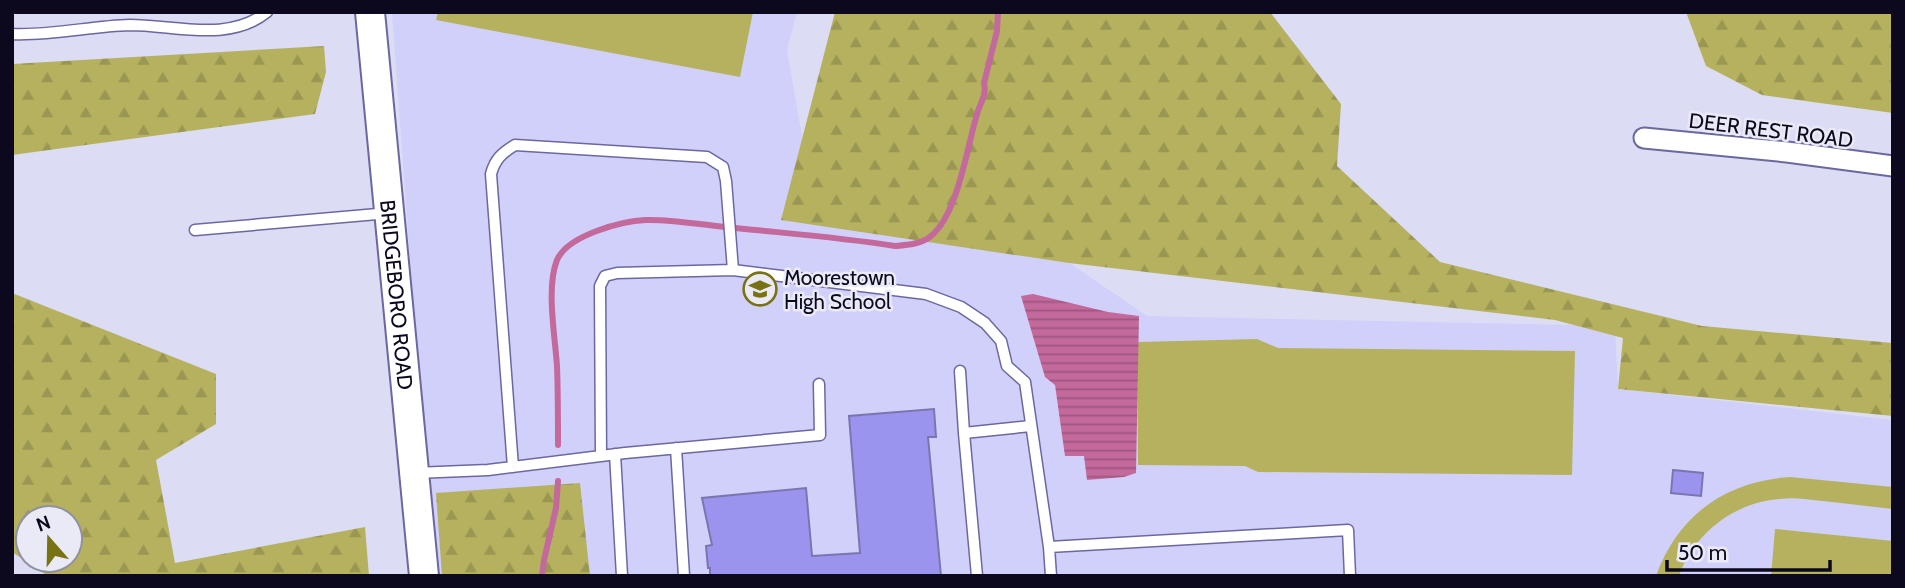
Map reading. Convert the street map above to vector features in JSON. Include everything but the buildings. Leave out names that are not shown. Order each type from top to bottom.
[{"type":"main road","name":"BRIDGEBORO ROAD","points":[[370,12],[424,576]]},
{"type":"street","name":"DEER REST ROAD","points":[[1644,138],[1893,166]]},
{"type":"lane","points":[[12,34],[132,25],[187,30],[230,28],[267,12]]},
{"type":"lane","points":[[513,467],[491,174],[494,162],[502,153],[515,145],[707,157],[723,167],[733,270]]},
{"type":"lane","points":[[195,230],[389,213]]},
{"type":"lane","points":[[601,456],[600,286],[605,276],[617,273],[733,270],[926,293],[961,307],[985,323],[1001,341],[1007,366],[1025,382],[1051,576]]},
{"type":"lane","points":[[960,371],[977,576]]},
{"type":"lane","points":[[414,473],[488,470],[615,454],[820,435],[819,384]]},
{"type":"lane","points":[[964,433],[1031,426]]},
{"type":"lane","points":[[676,448],[684,576]]},
{"type":"lane","points":[[615,454],[622,576]]},
{"type":"lane","points":[[1049,547],[1348,530],[1350,576]]},
{"type":"shaded area","name":"Moorestown High School","points":[[392,12],[797,12],[787,50],[817,223],[1055,253],[1147,316],[1615,326],[1618,389],[1893,420],[1893,576],[433,576]]},
{"type":"shaded area","points":[[1033,294],[1108,312],[1139,316],[1136,473],[1124,477],[1087,480],[1084,456],[1065,456],[1055,385],[1045,377],[1021,296]]},
{"type":"green space","points":[[438,12],[753,12],[740,77],[436,20]]},
{"type":"green space","points":[[835,12],[1270,12],[1341,104],[1337,166],[1440,262],[1702,326],[1893,343],[1893,416],[1618,389],[1623,338],[1555,320],[1069,263],[781,220]]},
{"type":"green space","points":[[1686,12],[1893,12],[1893,113],[1762,95],[1706,66]]},
{"type":"green space","points":[[324,46],[326,72],[315,114],[12,155],[12,64]]},
{"type":"green space","points":[[12,293],[216,374],[216,424],[156,460],[175,563],[365,527],[369,576],[48,576],[45,574],[84,574],[84,504],[14,504],[14,553]]},
{"type":"green space","points":[[1257,339],[1278,348],[1575,351],[1572,475],[1258,472],[1245,466],[1138,465],[1137,342]]},
{"type":"green space","points":[[1790,477],[1893,487],[1893,509],[1796,498],[1763,501],[1732,513],[1718,522],[1695,546],[1679,576],[1656,576],[1677,535],[1707,505],[1745,486]]},
{"type":"green space","points":[[580,483],[590,576],[442,576],[436,493]]},
{"type":"green space","points":[[1775,529],[1893,541],[1893,576],[1771,576]]},
{"type":"waterway","points":[[558,445],[552,284],[557,260],[563,251],[572,243],[597,231],[646,220],[676,221],[895,246],[914,244],[927,239],[940,226],[955,196],[984,95],[984,83],[997,31],[998,12]]},
{"type":"waterway","points":[[542,576],[556,508],[558,481]]},
{"type":"place","name":"Moorestown High School","points":[[760,289]]}]
